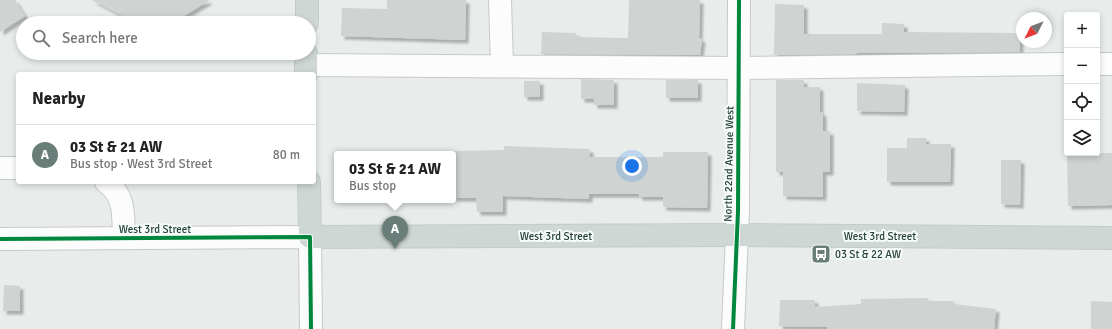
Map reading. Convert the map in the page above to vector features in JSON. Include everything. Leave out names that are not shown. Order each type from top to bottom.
[{"type":"main road","points":[[307,0],[307,16]]},
{"type":"main road","points":[[309,184],[310,237]]},
{"type":"main road","name":"West 3rd Street","points":[[310,237],[737,236],[1112,238]]},
{"type":"street","points":[[500,0],[502,66]]},
{"type":"street","name":"North 22nd Avenue West","points":[[733,329],[737,236],[739,0]]},
{"type":"street","points":[[306,64],[739,68],[1064,64]]},
{"type":"street","points":[[1100,64],[1112,64]]},
{"type":"street","points":[[0,168],[16,168]]},
{"type":"street","points":[[109,184],[123,205],[124,238]]},
{"type":"street","points":[[310,237],[311,329]]},
{"type":"street","name":"West 3rd Street","points":[[0,239],[310,237]]},
{"type":"building","points":[[0,0],[15,0],[25,16],[16,16],[16,22],[0,32]]},
{"type":"building","points":[[92,0],[210,0],[184,16],[123,16]]},
{"type":"building","points":[[387,0],[466,0],[465,40],[341,36],[342,8],[387,9]]},
{"type":"building","points":[[629,0],[700,0],[699,38],[702,39],[700,55],[541,54],[542,32],[576,33],[576,37],[628,38]]},
{"type":"building","points":[[775,4],[804,5],[804,34],[882,34],[882,23],[904,24],[904,32],[1016,33],[1016,48],[1020,48],[1020,52],[774,55]]},
{"type":"building","points":[[581,79],[614,80],[614,105],[594,105],[594,99],[581,99]]},
{"type":"building","points":[[666,80],[698,80],[698,98],[666,98]]},
{"type":"building","points":[[776,80],[804,80],[804,87],[820,87],[820,113],[823,112],[823,131],[830,131],[830,172],[823,172],[823,197],[783,196],[783,172],[776,172]]},
{"type":"building","points":[[524,81],[540,81],[540,97],[524,97]]},
{"type":"building","points":[[857,83],[905,85],[904,112],[857,111]]},
{"type":"building","points":[[907,138],[926,138],[926,144],[951,144],[950,182],[887,182],[887,148],[907,148]]},
{"type":"building","points":[[504,146],[590,149],[590,157],[663,157],[663,152],[708,152],[707,208],[663,207],[663,197],[639,197],[639,194],[589,194],[589,199],[503,196],[503,212],[477,212],[476,198],[456,198],[456,151],[453,151],[504,150]]},
{"type":"building","points":[[1100,153],[1112,153],[1112,205],[1068,206],[1067,156],[1100,156]]},
{"type":"building","points":[[1001,160],[1021,160],[1020,205],[1001,204]]},
{"type":"building","points":[[4,285],[20,286],[20,311],[3,311]]},
{"type":"building","points":[[928,298],[928,301],[954,301],[954,304],[996,309],[994,329],[827,329],[827,327],[779,326],[780,300],[815,300],[815,307],[861,304],[861,299]]},
{"type":"building","points":[[1091,301],[1112,302],[1112,329],[1091,329]]},
{"type":"cycle path","points":[[733,329],[738,211],[739,0]]},
{"type":"cycle path","points":[[0,239],[310,237],[311,329]]},
{"type":"place","name":"03 St & 21 AW","points":[[395,249]]},
{"type":"place","name":"03 St & 22 AW","points":[[821,254]]}]
